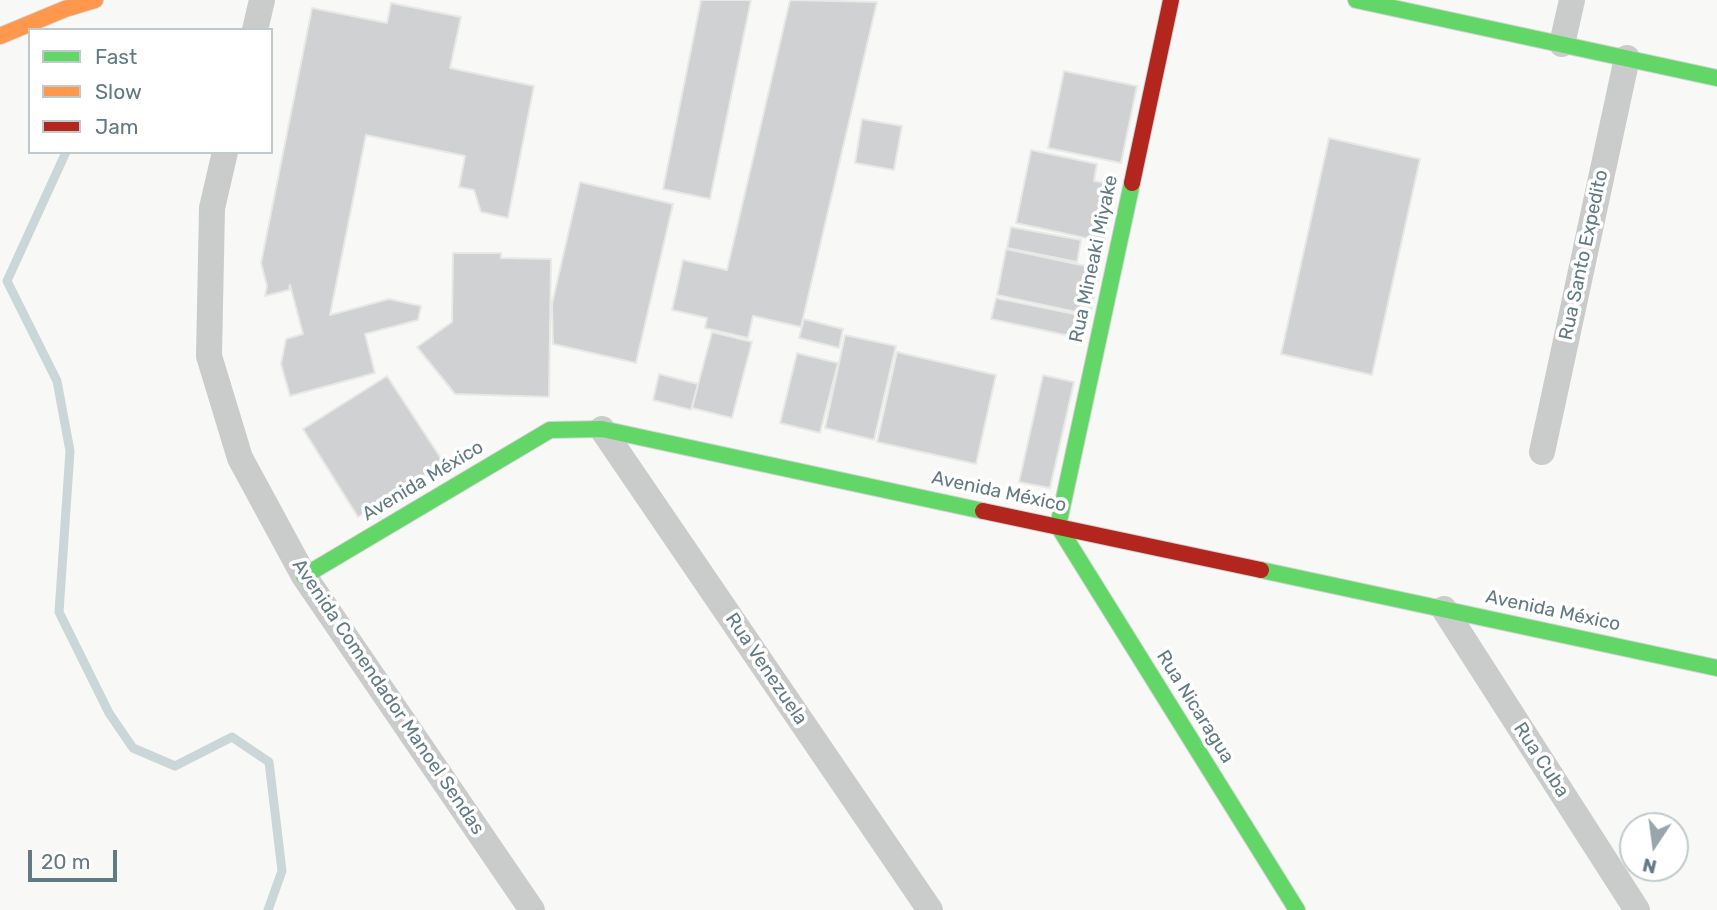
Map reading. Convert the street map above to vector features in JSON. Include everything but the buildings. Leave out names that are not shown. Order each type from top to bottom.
[{"type":"street","points":[[0,36],[65,9],[95,0]]},
{"type":"street","points":[[255,28],[262,0]]},
{"type":"street","name":"Rua Mineaki Miyake","points":[[1058,526],[1171,0]]},
{"type":"street","points":[[1356,0],[1393,4],[1627,58],[1715,71]]},
{"type":"street","points":[[1562,44],[1572,0]]},
{"type":"street","points":[[27,9],[65,9]]},
{"type":"street","name":"Rua Santo Expedito","points":[[1542,452],[1627,58]]},
{"type":"street","name":"Avenida Comendador Manoel Sendas","points":[[225,154],[212,208],[209,356],[240,458],[304,576],[532,910]]},
{"type":"street","name":"Avenida México","points":[[304,576],[550,430],[602,429],[1717,668]]},
{"type":"street","name":"Rua Venezuela","points":[[602,429],[930,910]]},
{"type":"street","name":"Rua Nicaragua","points":[[1058,526],[1297,910]]},
{"type":"street","name":"Rua Cuba","points":[[1444,609],[1637,910]]},
{"type":"waterway","points":[[65,154],[7,281],[57,381],[70,451],[59,612],[109,713],[133,748],[175,766],[232,737],[269,762],[282,871],[268,910]]},
{"type":"traffic: fast","points":[[1356,0],[1717,78]]},
{"type":"traffic: fast","points":[[1132,183],[1058,526],[1297,910]]},
{"type":"traffic: fast","points":[[304,576],[550,430],[602,429],[983,511]]},
{"type":"traffic: fast","points":[[1261,570],[1717,668]]},
{"type":"traffic: slow","points":[[0,36],[65,9],[95,0]]},
{"type":"traffic: jam","points":[[1132,183],[1171,0]]},
{"type":"traffic: jam","points":[[983,511],[1261,570]]}]
